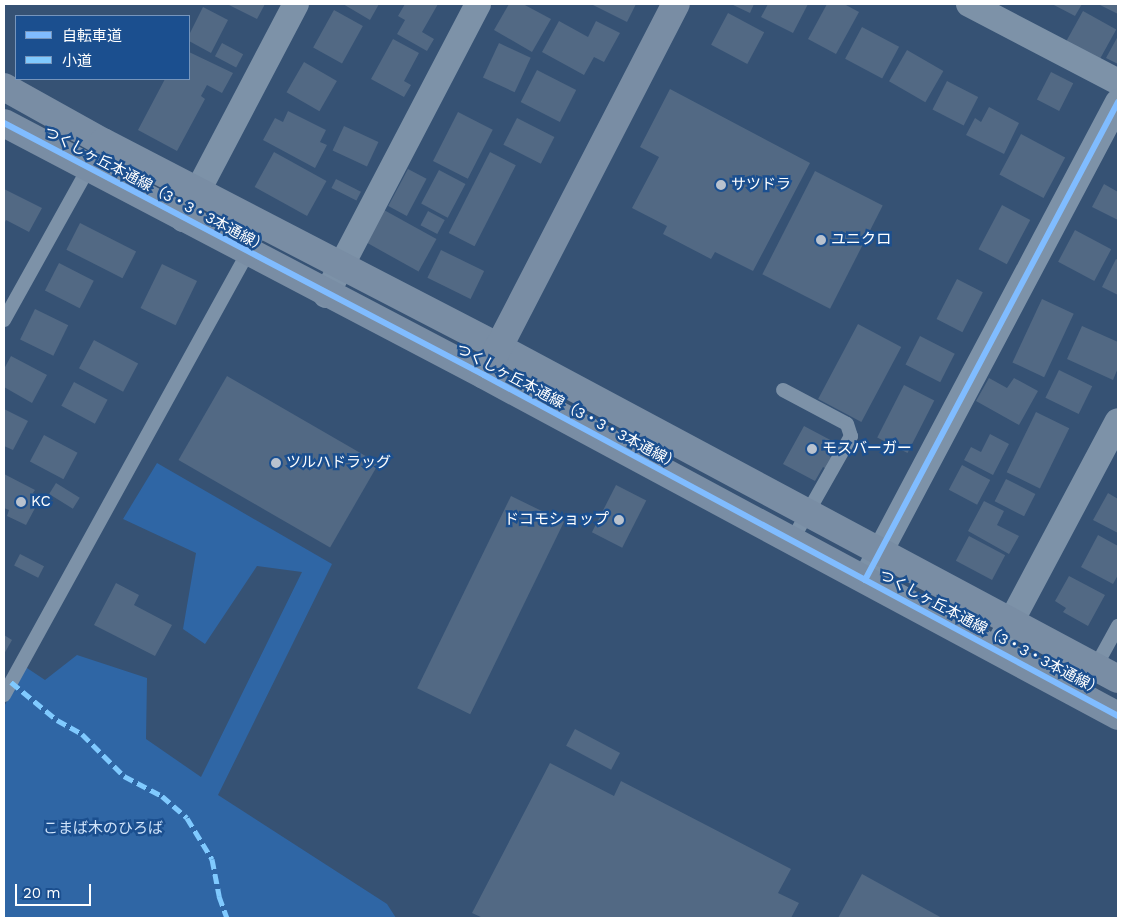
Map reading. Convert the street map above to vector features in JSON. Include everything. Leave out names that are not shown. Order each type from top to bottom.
[{"type":"street","points":[[183,219],[296,4]]},
{"type":"street","points":[[326,295],[478,4]]},
{"type":"street","points":[[484,375],[676,4]]},
{"type":"street","points":[[969,4],[1118,82]]},
{"type":"street","name":"つくしヶ丘本通線（3・3・3本通線）","points":[[4,86],[103,142],[498,347],[1107,673]]},
{"type":"street","points":[[865,580],[1118,102]]},
{"type":"street","name":"つくしヶ丘本通線（3・3・3本通線）","points":[[4,123],[88,170],[326,295],[484,375],[791,542],[1118,716]]},
{"type":"street","points":[[996,650],[1118,421]]},
{"type":"lane","points":[[4,320],[103,142]]},
{"type":"lane","points":[[4,694],[263,225]]},
{"type":"lane","points":[[783,390],[847,424],[851,436],[791,542]]},
{"type":"lane","points":[[1080,695],[1107,673],[1118,626]]},
{"type":"green space","name":"こまば木のひろば","points":[[157,463],[332,564],[218,795],[387,904],[396,918],[4,918],[4,707],[24,666],[45,680],[77,655],[147,678],[146,739],[201,777],[302,572],[257,566],[205,644],[183,629],[196,553],[123,519]]},
{"type":"building","points":[[227,4],[265,4],[257,19]]},
{"type":"building","points":[[343,4],[379,4],[370,20]]},
{"type":"building","points":[[405,4],[438,4],[422,32],[434,39],[427,51],[397,34],[405,20],[398,16]]},
{"type":"building","points":[[509,4],[523,4],[551,19],[532,52],[494,30]]},
{"type":"building","points":[[591,4],[636,4],[627,22]]},
{"type":"building","points":[[731,4],[754,4],[750,13]]},
{"type":"building","points":[[768,4],[808,4],[793,33],[761,17]]},
{"type":"building","points":[[827,4],[844,4],[859,12],[836,54],[808,39]]},
{"type":"building","points":[[1052,4],[1082,4],[1075,16]]},
{"type":"building","points":[[1098,4],[1118,4],[1118,14]]},
{"type":"building","points":[[203,7],[228,20],[211,53],[190,42],[190,33]]},
{"type":"building","points":[[334,10],[363,26],[342,64],[313,48]]},
{"type":"building","points":[[1083,11],[1116,29],[1098,63],[1065,44]]},
{"type":"building","points":[[728,13],[764,32],[747,64],[711,45]]},
{"type":"building","points":[[559,21],[588,37],[596,21],[620,33],[604,62],[594,57],[584,75],[542,52]]},
{"type":"building","points":[[862,27],[899,47],[882,79],[845,59]]},
{"type":"building","points":[[1118,36],[1118,64],[1106,58]]},
{"type":"building","points":[[393,39],[419,53],[404,81],[411,85],[404,97],[371,79]]},
{"type":"building","points":[[222,43],[243,54],[236,68],[215,56]]},
{"type":"building","points":[[499,43],[531,58],[515,92],[483,77]]},
{"type":"building","points":[[907,50],[943,71],[925,102],[889,81]]},
{"type":"building","points":[[190,52],[233,73],[222,93],[207,85],[201,96],[205,99],[177,151],[138,130],[164,80],[190,80]]},
{"type":"building","points":[[304,62],[337,81],[319,111],[286,92]]},
{"type":"building","points":[[537,70],[576,90],[560,122],[521,102]]},
{"type":"building","points":[[1051,72],[1073,83],[1059,111],[1037,100]]},
{"type":"building","points":[[947,81],[978,97],[964,125],[932,110]]},
{"type":"building","name":"サツドラ","points":[[670,89],[810,163],[753,271],[715,252],[711,259],[663,234],[667,226],[632,208],[659,157],[640,147]]},
{"type":"building","points":[[989,107],[1019,123],[1004,154],[966,135],[975,118],[981,122]]},
{"type":"building","points":[[288,111],[326,130],[320,142],[327,145],[315,168],[263,140],[275,118],[283,122]]},
{"type":"building","points":[[458,112],[493,130],[468,179],[433,161]]},
{"type":"building","points":[[517,118],[554,137],[541,164],[503,145]]},
{"type":"building","points":[[344,126],[378,142],[367,167],[333,150]]},
{"type":"building","points":[[1021,134],[1065,157],[1044,198],[999,175]]},
{"type":"building","points":[[274,152],[326,181],[307,216],[255,187]]},
{"type":"building","points":[[490,152],[516,165],[475,246],[449,233]]},
{"type":"building","points":[[408,169],[427,179],[407,216],[388,206]]},
{"type":"building","points":[[439,170],[465,184],[448,218],[421,204]]},
{"type":"building","name":"ユニクロ","points":[[815,171],[883,206],[830,309],[762,274]]},
{"type":"building","points":[[336,179],[361,192],[356,201],[331,188]]},
{"type":"building","points":[[1104,184],[1118,192],[1118,220],[1092,207]]},
{"type":"building","points":[[4,189],[42,208],[29,232],[6,220],[4,224]]},
{"type":"building","points":[[1002,205],[1030,220],[1007,264],[979,249]]},
{"type":"building","points":[[384,210],[436,239],[419,271],[366,242]]},
{"type":"building","points":[[428,211],[445,220],[437,234],[420,225]]},
{"type":"building","points":[[80,223],[136,252],[123,278],[66,250]]},
{"type":"building","points":[[1075,230],[1111,249],[1094,281],[1058,262]]},
{"type":"building","points":[[441,250],[484,271],[471,299],[427,278]]},
{"type":"building","points":[[1116,259],[1118,260],[1118,295],[1102,287]]},
{"type":"building","points":[[59,263],[94,281],[80,308],[45,291]]},
{"type":"building","points":[[162,264],[197,281],[176,325],[141,308]]},
{"type":"building","points":[[957,279],[983,292],[962,332],[937,319]]},
{"type":"building","points":[[1042,299],[1074,314],[1044,377],[1012,362]]},
{"type":"building","points":[[35,309],[68,325],[53,356],[20,340]]},
{"type":"building","points":[[858,324],[901,347],[861,422],[818,399]]},
{"type":"building","points":[[1082,326],[1118,342],[1118,368],[1113,380],[1067,359]]},
{"type":"building","points":[[920,336],[955,354],[940,382],[905,365]]},
{"type":"building","points":[[94,340],[138,363],[123,392],[79,368]]},
{"type":"building","points":[[11,356],[47,375],[32,403],[4,387],[4,369]]},
{"type":"building","points":[[1059,370],[1092,386],[1079,414],[1045,398]]},
{"type":"building","points":[[227,376],[379,464],[330,548],[178,460]]},
{"type":"building","points":[[989,378],[1007,388],[1014,378],[1038,391],[1019,425],[976,401]]},
{"type":"building","points":[[74,382],[108,400],[95,424],[61,406]]},
{"type":"building","points":[[904,385],[934,400],[908,453],[877,438]]},
{"type":"building","points":[[4,409],[28,421],[13,450],[4,446]]},
{"type":"building","points":[[1036,412],[1069,428],[1040,488],[1007,472]]},
{"type":"building","name":"モスバーガー","points":[[804,426],[836,443],[829,456],[843,463],[837,475],[823,467],[815,481],[783,464]]},
{"type":"building","points":[[990,434],[1009,444],[993,475],[964,460],[971,447],[981,452]]},
{"type":"building","points":[[44,435],[78,453],[63,479],[30,461]]},
{"type":"building","points":[[962,465],[990,480],[977,505],[949,490]]},
{"type":"building","name":"KC","points":[[4,474],[35,490],[33,493],[41,497],[26,525],[7,516],[9,510],[4,508]]},
{"type":"building","points":[[1006,479],[1035,494],[1024,516],[995,501]]},
{"type":"building","points":[[56,483],[80,498],[73,509],[49,494]]},
{"type":"building","points":[[616,485],[646,500],[622,548],[592,532]]},
{"type":"building","points":[[1108,493],[1118,499],[1118,533],[1093,520]]},
{"type":"building","points":[[511,496],[564,522],[470,714],[417,688]]},
{"type":"building","points":[[984,501],[1004,511],[997,525],[1019,536],[1009,554],[968,531]]},
{"type":"building","points":[[1098,535],[1118,546],[1118,575],[1113,584],[1081,567]]},
{"type":"building","points":[[969,536],[1005,555],[992,580],[956,561]]},
{"type":"building","points":[[20,554],[44,566],[38,578],[14,566]]},
{"type":"building","points":[[1069,576],[1105,595],[1088,626],[1063,612],[1066,608],[1055,601]]},
{"type":"building","points":[[116,583],[139,595],[134,605],[172,625],[155,656],[94,625]]},
{"type":"building","points":[[4,635],[12,640],[4,654]]},
{"type":"building","points":[[575,729],[620,753],[611,770],[566,746]]},
{"type":"building","points":[[550,763],[614,796],[621,781],[791,869],[778,893],[799,903],[791,918],[483,918],[472,913]]},
{"type":"building","points":[[862,874],[942,918],[838,918]]},
{"type":"marked path","points":[[11,682],[57,720],[82,734],[124,776],[162,796],[187,818],[212,859],[219,896],[227,918]]},
{"type":"cycle path","points":[[865,580],[1118,102]]},
{"type":"cycle path","points":[[4,123],[484,375],[1118,716]]},
{"type":"place","name":"サツドラ","points":[[721,185]]},
{"type":"place","name":"ユニクロ","points":[[821,240]]},
{"type":"place","name":"モスバーガー","points":[[812,449]]},
{"type":"place","name":"ツルハドラッグ","points":[[276,463]]},
{"type":"place","name":"KC","points":[[21,502]]},
{"type":"place","name":"ドコモショップ","points":[[619,520]]}]
